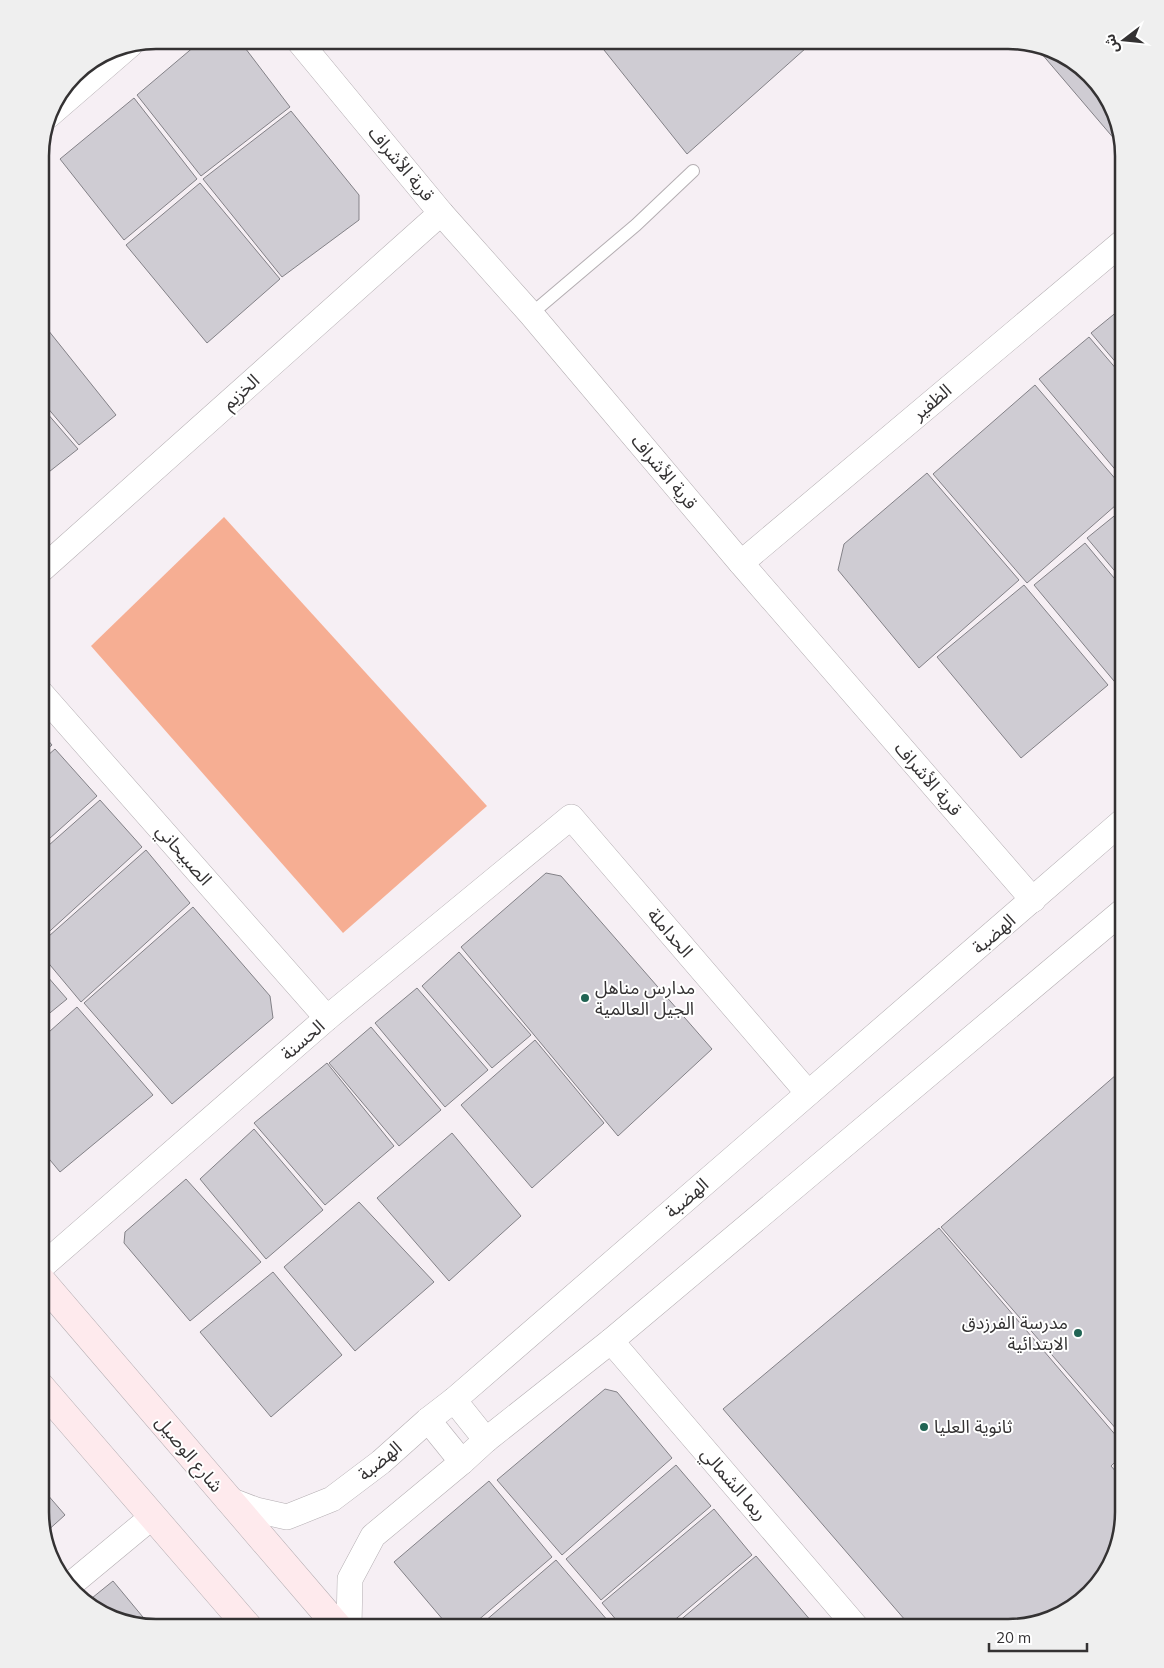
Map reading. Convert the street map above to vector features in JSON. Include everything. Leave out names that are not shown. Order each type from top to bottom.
[{"type":"street","name":"قرية الأشراف","points":[[305,49],[441,213],[531,314],[740,563],[1033,900]]},
{"type":"street","points":[[63,103],[118,56]]},
{"type":"street","name":"الخزيم","points":[[49,563],[441,213]]},
{"type":"street","name":"الظفير","points":[[740,563],[1115,249]]},
{"type":"street","name":"الصبيحاني","points":[[49,702],[327,1018]]},
{"type":"street","name":"الحسنة","points":[[49,1260],[327,1018],[570,817]]},
{"type":"street","name":"الحداملة","points":[[570,817],[808,1093]]},
{"type":"street","name":"الهضبة","points":[[227,1499],[256,1510],[287,1517],[332,1499],[381,1462],[1115,828]]},
{"type":"street","points":[[348,1619],[350,1579],[373,1536],[486,1440],[611,1341],[1115,918]]},
{"type":"street","name":"شارع الوصيل","points":[[49,1290],[331,1619]]},
{"type":"street","name":"ريما الشمالي","points":[[611,1341],[849,1619]]},
{"type":"street","points":[[49,1397],[241,1619]]},
{"type":"street","points":[[454,1400],[486,1440]]},
{"type":"street","points":[[428,1420],[462,1462]]},
{"type":"street","points":[[74,1582],[152,1517]]},
{"type":"lane","points":[[531,314],[636,225],[694,171]]},
{"type":"shaded area","points":[[224,517],[487,806],[343,933],[91,646]]},
{"type":"building","points":[[191,49],[246,49],[290,107],[201,176],[137,95]]},
{"type":"building","points":[[603,49],[805,49],[687,154]]},
{"type":"building","points":[[1042,54],[1074,71],[1093,90],[1107,115],[1114,138]]},
{"type":"building","points":[[134,98],[197,179],[124,240],[60,159]]},
{"type":"building","points":[[291,111],[359,195],[359,220],[282,277],[203,179]]},
{"type":"building","points":[[200,183],[280,279],[207,343],[126,245]]},
{"type":"building","points":[[1115,313],[1115,361],[1091,333]]},
{"type":"building","points":[[49,331],[116,415],[79,445],[49,410]]},
{"type":"building","points":[[1089,337],[1115,367],[1115,469],[1039,379]]},
{"type":"building","points":[[1035,385],[1115,478],[1115,506],[1027,583],[933,474]]},
{"type":"building","points":[[49,415],[78,449],[49,472]]},
{"type":"building","points":[[927,473],[1019,580],[919,668],[838,570],[844,544]]},
{"type":"building","points":[[1115,515],[1115,571],[1087,538]]},
{"type":"building","points":[[1085,543],[1115,579],[1115,682],[1034,585]]},
{"type":"building","points":[[1024,585],[1108,685],[1021,758],[937,657]]},
{"type":"building","points":[[55,749],[97,796],[49,839],[49,754]]},
{"type":"building","points":[[100,800],[142,847],[49,932],[49,845]]},
{"type":"building","points":[[146,850],[190,903],[81,1002],[49,964],[49,936]]},
{"type":"building","name":"مدارس مناهل الجيل العالمية","points":[[546,873],[561,876],[712,1049],[618,1136],[461,947]]},
{"type":"building","points":[[193,907],[270,996],[273,1018],[172,1104],[84,1003]]},
{"type":"building","points":[[459,952],[531,1035],[492,1068],[422,986]]},
{"type":"building","points":[[49,978],[67,999],[49,1014]]},
{"type":"building","points":[[417,988],[488,1070],[445,1107],[375,1023]]},
{"type":"building","points":[[77,1007],[153,1095],[60,1172],[49,1159],[49,1032]]},
{"type":"building","points":[[371,1027],[441,1110],[399,1146],[329,1063]]},
{"type":"building","points":[[535,1040],[604,1123],[532,1188],[461,1105]]},
{"type":"building","points":[[327,1063],[394,1146],[325,1205],[254,1123]]},
{"type":"building","name":"مدرسة الفرزدق الابتدائية","points":[[1115,1076],[1115,1428],[941,1227]]},
{"type":"building","points":[[254,1129],[323,1210],[266,1259],[200,1179]]},
{"type":"building","points":[[452,1133],[521,1216],[449,1281],[377,1198]]},
{"type":"building","points":[[186,1179],[261,1262],[190,1321],[124,1243],[125,1232]]},
{"type":"building","points":[[359,1202],[434,1282],[355,1351],[284,1267]]},
{"type":"building","name":"ثانوية العليا","points":[[939,1228],[1115,1434],[1115,1462],[1111,1466],[1115,1471],[1115,1513],[1112,1540],[1101,1566],[1084,1588],[1062,1605],[1036,1616],[1009,1619],[904,1619],[723,1409]]},
{"type":"building","points":[[273,1272],[342,1355],[271,1417],[200,1332]]},
{"type":"building","points":[[605,1389],[617,1392],[672,1458],[562,1555],[497,1480]]},
{"type":"building","points":[[676,1465],[711,1506],[601,1600],[566,1559]]},
{"type":"building","points":[[489,1481],[552,1557],[480,1619],[442,1619],[394,1562]]},
{"type":"building","points":[[49,1496],[65,1515],[50,1528]]},
{"type":"building","points":[[714,1509],[752,1555],[676,1619],[615,1619],[602,1603]]},
{"type":"building","points":[[756,1556],[809,1619],[682,1619]]},
{"type":"building","points":[[556,1560],[606,1619],[487,1619]]},
{"type":"building","points":[[113,1581],[144,1618],[121,1614],[92,1598]]},
{"type":"place","name":"مدارس مناهل الجيل العالمية","points":[[585,998]]},
{"type":"place","name":"مدرسة الفرزدق الابتدائية","points":[[1078,1333]]},
{"type":"place","name":"ثانوية العليا","points":[[924,1427]]}]
